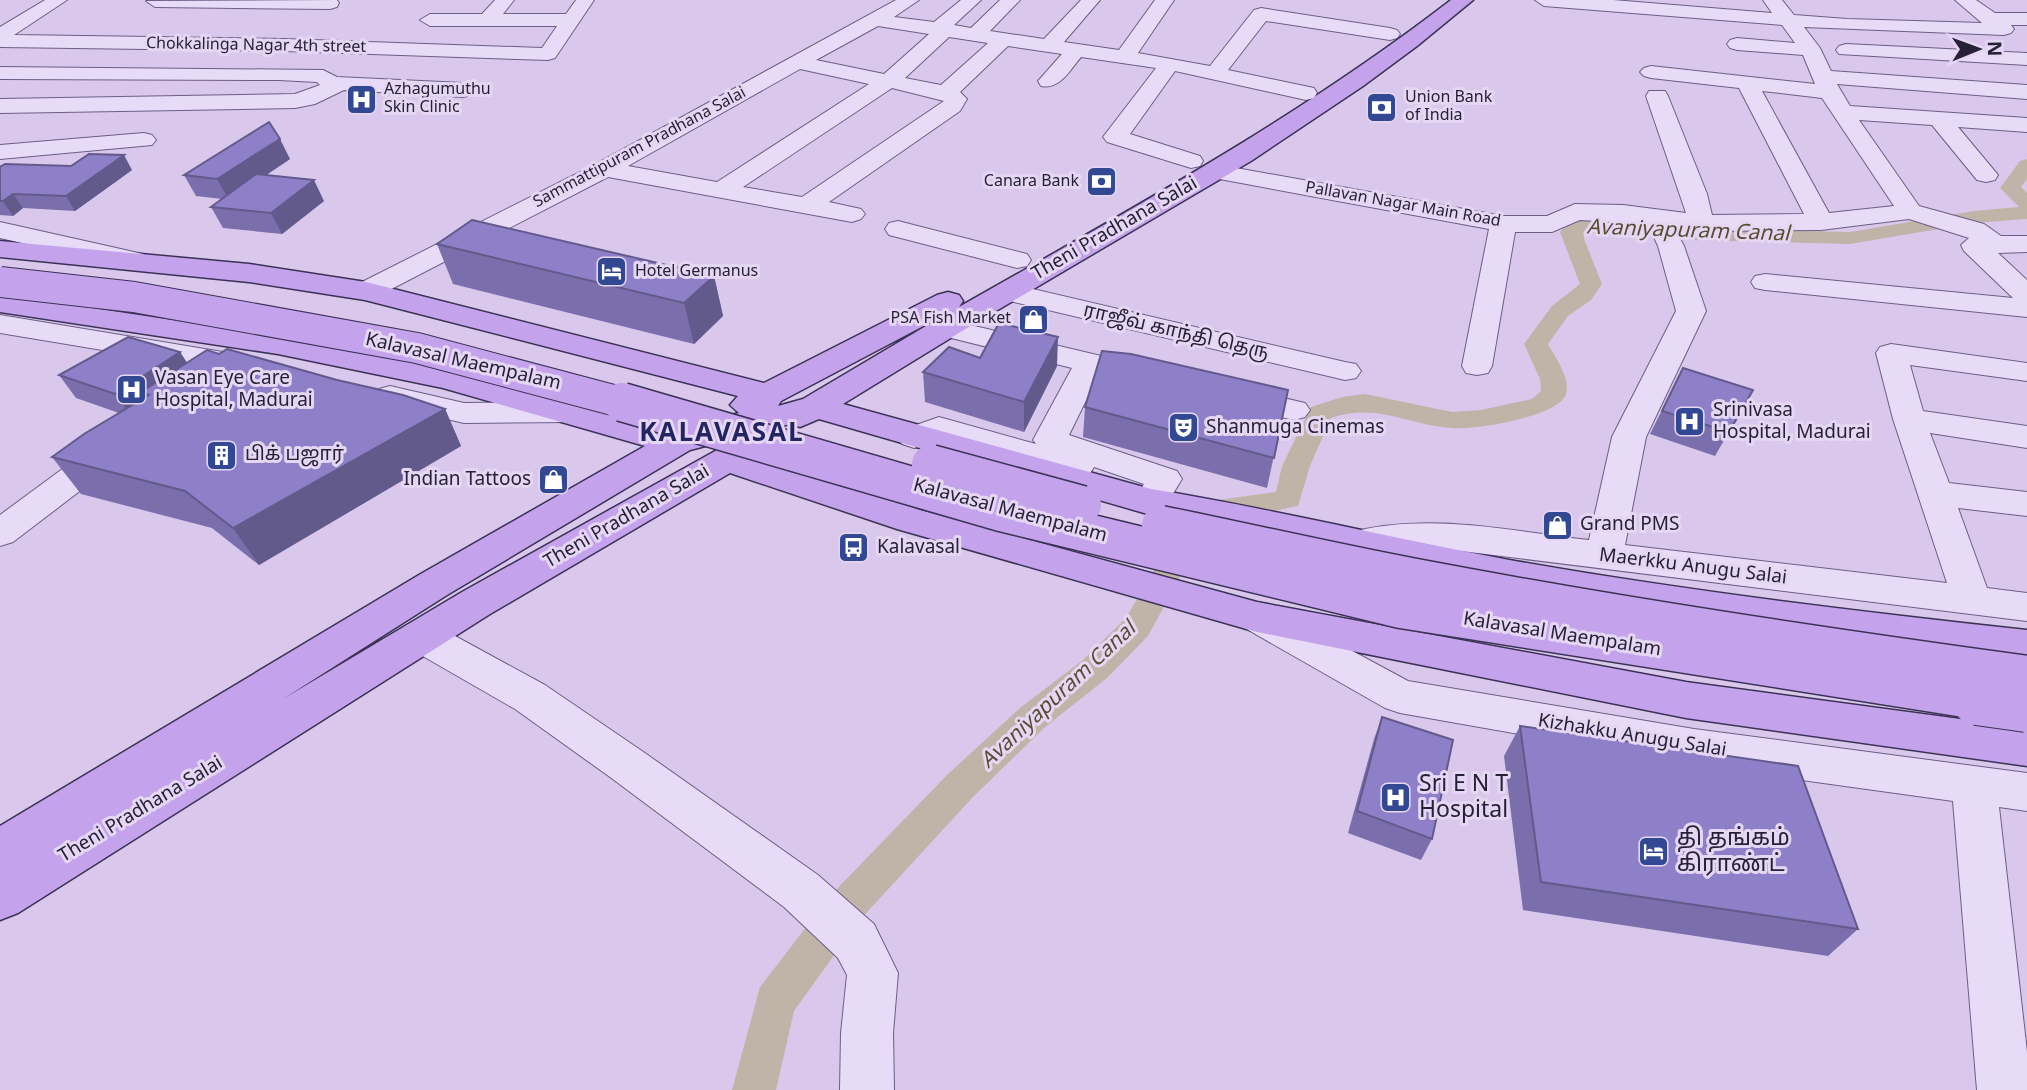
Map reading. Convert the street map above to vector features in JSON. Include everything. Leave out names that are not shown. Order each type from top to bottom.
[{"type":"main road","name":"Theni Pradhana Salai","points":[[0,897],[421,636],[870,376],[1007,292],[1119,231],[1202,166],[1436,0]]},
{"type":"main road","name":"Theni Pradhana Salai","points":[[0,852],[433,585],[675,443],[759,409],[829,361],[970,289],[1017,260],[1202,166],[1288,128],[1418,38],[1463,0]]},
{"type":"main road","points":[[0,249],[249,272],[366,291],[572,345],[759,409],[814,407],[1151,502],[1202,510],[1504,573],[1888,631],[2027,646]]},
{"type":"main road","name":"Kalavasal Maempalam","points":[[0,265],[160,281],[492,340],[818,433],[1131,518],[1409,577],[1879,656],[2027,675]]},
{"type":"main road","name":"Kalavasal Maempalam","points":[[0,282],[134,297],[417,348],[538,378],[1001,512],[1401,608],[1897,690],[2027,707]]},
{"type":"main road","points":[[0,303],[278,345],[448,379],[573,412],[675,443]]},
{"type":"main road","points":[[572,345],[615,342],[714,370],[752,377],[794,372],[829,361]]},
{"type":"main road","points":[[870,376],[866,393],[908,435]]},
{"type":"main road","points":[[759,409],[711,469],[910,520],[1257,617],[1686,700],[2027,747]]},
{"type":"main road","points":[[608,422],[620,449],[609,483]]},
{"type":"street","points":[[0,35],[58,0]]},
{"type":"street","points":[[487,20],[505,0]]},
{"type":"street","points":[[430,20],[569,20],[585,0]]},
{"type":"street","name":"Sammattipuram Pradhana Salai","points":[[366,291],[605,169],[910,0]]},
{"type":"street","points":[[723,189],[890,80],[972,0]]},
{"type":"street","points":[[975,35],[1011,0]]},
{"type":"street","points":[[1049,46],[1091,0]]},
{"type":"street","points":[[1125,57],[1165,0]]},
{"type":"street","points":[[1544,0],[1790,21],[1997,24],[2027,19]]},
{"type":"street","points":[[1772,0],[1811,49],[1831,94],[1918,213],[1985,237],[2027,244]]},
{"type":"street","points":[[1964,0],[2027,44]]},
{"type":"street","points":[[155,1],[330,3],[285,45]]},
{"type":"street","points":[[1216,72],[1261,14],[1390,34]]},
{"type":"street","name":"Chokkalinga Nagar 4th street","points":[[0,41],[285,45],[548,54],[569,20]]},
{"type":"street","points":[[878,20],[1170,64],[1306,93]]},
{"type":"street","points":[[946,93],[1003,39]]},
{"type":"street","points":[[1737,44],[2027,59]]},
{"type":"street","points":[[0,106],[295,101],[319,94],[329,81],[367,48]]},
{"type":"street","points":[[1049,81],[1076,50]]},
{"type":"street","points":[[799,63],[890,80],[946,93],[956,99],[952,106],[808,205]]},
{"type":"street","name":"Pallavan Nagar Main Road","points":[[1170,64],[1133,117],[1115,137],[1202,166],[1503,224],[1552,224],[1575,212],[1623,214],[1664,230],[1701,223],[1821,222],[1918,213]]},
{"type":"street","points":[[1651,72],[1831,94],[1939,119],[2027,125]]},
{"type":"street","points":[[0,73],[279,74],[329,81],[463,90]]},
{"type":"street","points":[[1746,82],[1821,222]]},
{"type":"street","points":[[1831,94],[2027,92]]},
{"type":"street","points":[[1657,96],[1694,194],[1701,223]]},
{"type":"street","points":[[1939,119],[1986,175]]},
{"type":"street","points":[[0,152],[144,140]]},
{"type":"street","points":[[605,169],[852,214]]},
{"type":"street","points":[[1477,366],[1503,224]]},
{"type":"street","points":[[898,229],[1017,260]]},
{"type":"street","points":[[0,230],[133,260]]},
{"type":"street","points":[[1604,557],[1629,437],[1691,311],[1664,230]]},
{"type":"street","points":[[1985,237],[1974,245],[2027,296]]},
{"type":"street","points":[[1765,282],[2027,308]]},
{"type":"street","name":"ராஜீவ் காந்தி தெரு","points":[[1007,292],[1345,371]]},
{"type":"street","points":[[0,324],[239,364],[464,412],[573,412]]},
{"type":"street","points":[[945,328],[1171,382]]},
{"type":"street","points":[[1972,600],[1909,419],[1891,353],[2027,372]]},
{"type":"street","points":[[196,391],[239,364]]},
{"type":"street","points":[[1089,364],[1050,440],[1165,479],[1151,502]]},
{"type":"street","points":[[1212,391],[1294,410]]},
{"type":"street","points":[[1909,419],[2027,438]]},
{"type":"street","points":[[0,533],[141,428]]},
{"type":"street","points":[[1934,494],[2027,504]]},
{"type":"street","name":"Maerkku Anugu Salai","points":[[1358,543],[1436,535],[2027,607]]},
{"type":"street","name":"Kizhakku Anugu Salai","points":[[1257,617],[1400,696],[1695,747],[2027,792]]},
{"type":"street","points":[[421,636],[530,697],[626,764],[820,906],[856,941],[873,973],[867,1033],[867,1090]]},
{"type":"street","points":[[1974,785],[2004,1090]]},
{"type":"building","points":[[269,122],[280,139],[217,179],[184,175]]},
{"type":"building","points":[[89,154],[124,155],[66,196],[13,194],[0,201],[0,167],[5,164],[71,166]]},
{"type":"building","points":[[256,174],[314,180],[271,213],[211,207]]},
{"type":"building","points":[[472,220],[714,276],[684,303],[437,244]]},
{"type":"building","points":[[999,323],[1058,337],[1024,402],[923,372],[949,347],[980,358]]},
{"type":"building","points":[[128,337],[180,352],[115,394],[59,375]]},
{"type":"building","points":[[227,349],[337,380],[403,395],[445,409],[233,528],[185,491],[52,457],[84,434],[149,395],[141,392],[207,350],[219,354]]},
{"type":"building","points":[[1102,351],[1131,354],[1288,390],[1274,458],[1085,407]]},
{"type":"building","points":[[1683,368],[1753,390],[1729,432],[1662,411]]},
{"type":"building","name":"Sri E N T Hospital","points":[[1382,717],[1453,740],[1432,839],[1357,811]]},
{"type":"building","name":"தி தங்கம் கிராண்ட்","points":[[1520,726],[1798,766],[1858,929],[1541,882]]},
{"type":"waterway","name":"Avaniyapuram Canal","points":[[2027,165],[2010,188],[2027,204]]},
{"type":"waterway","name":"Avaniyapuram Canal","points":[[754,1090],[775,1002],[844,909],[960,786],[1032,718],[1095,669],[1137,627],[1198,517],[1218,510],[1288,499],[1296,466],[1320,413],[1342,405],[1365,402],[1452,420],[1481,418],[1541,405],[1554,393],[1553,379],[1536,344],[1560,311],[1583,295],[1591,284],[1571,232],[1579,225],[1690,234],[1850,238],[1974,217],[2027,213]]},
{"type":"place","name":"Azhagumuthu Skin Clinic","points":[[361,99]]},
{"type":"place","name":"Union Bank of India","points":[[1382,107]]},
{"type":"place","name":"Canara Bank","points":[[1102,182]]},
{"type":"place","name":"Hotel Germanus","points":[[612,272]]},
{"type":"place","name":"PSA Fish Market","points":[[1034,319]]},
{"type":"place","name":"Vasan Eye Care Hospital, Madurai","points":[[132,390]]},
{"type":"place","name":"Srinivasa Hospital, Madurai","points":[[1690,422]]},
{"type":"place","name":"Shanmuga Cinemas","points":[[1183,428]]},
{"type":"place","name":"பிக் பஜார்","points":[[222,455]]},
{"type":"place","name":"Indian Tattoos","points":[[554,480]]},
{"type":"place","name":"Grand PMS","points":[[1557,525]]},
{"type":"place","name":"Kalavasal","points":[[854,548]]},
{"type":"place","name":"Sri E N T Hospital","points":[[1396,798]]},
{"type":"place","name":"தி தங்கம் கிராண்ட்","points":[[1654,852]]},
{"type":"district","name":"KALAVASAL","points":[[722,434]]}]
